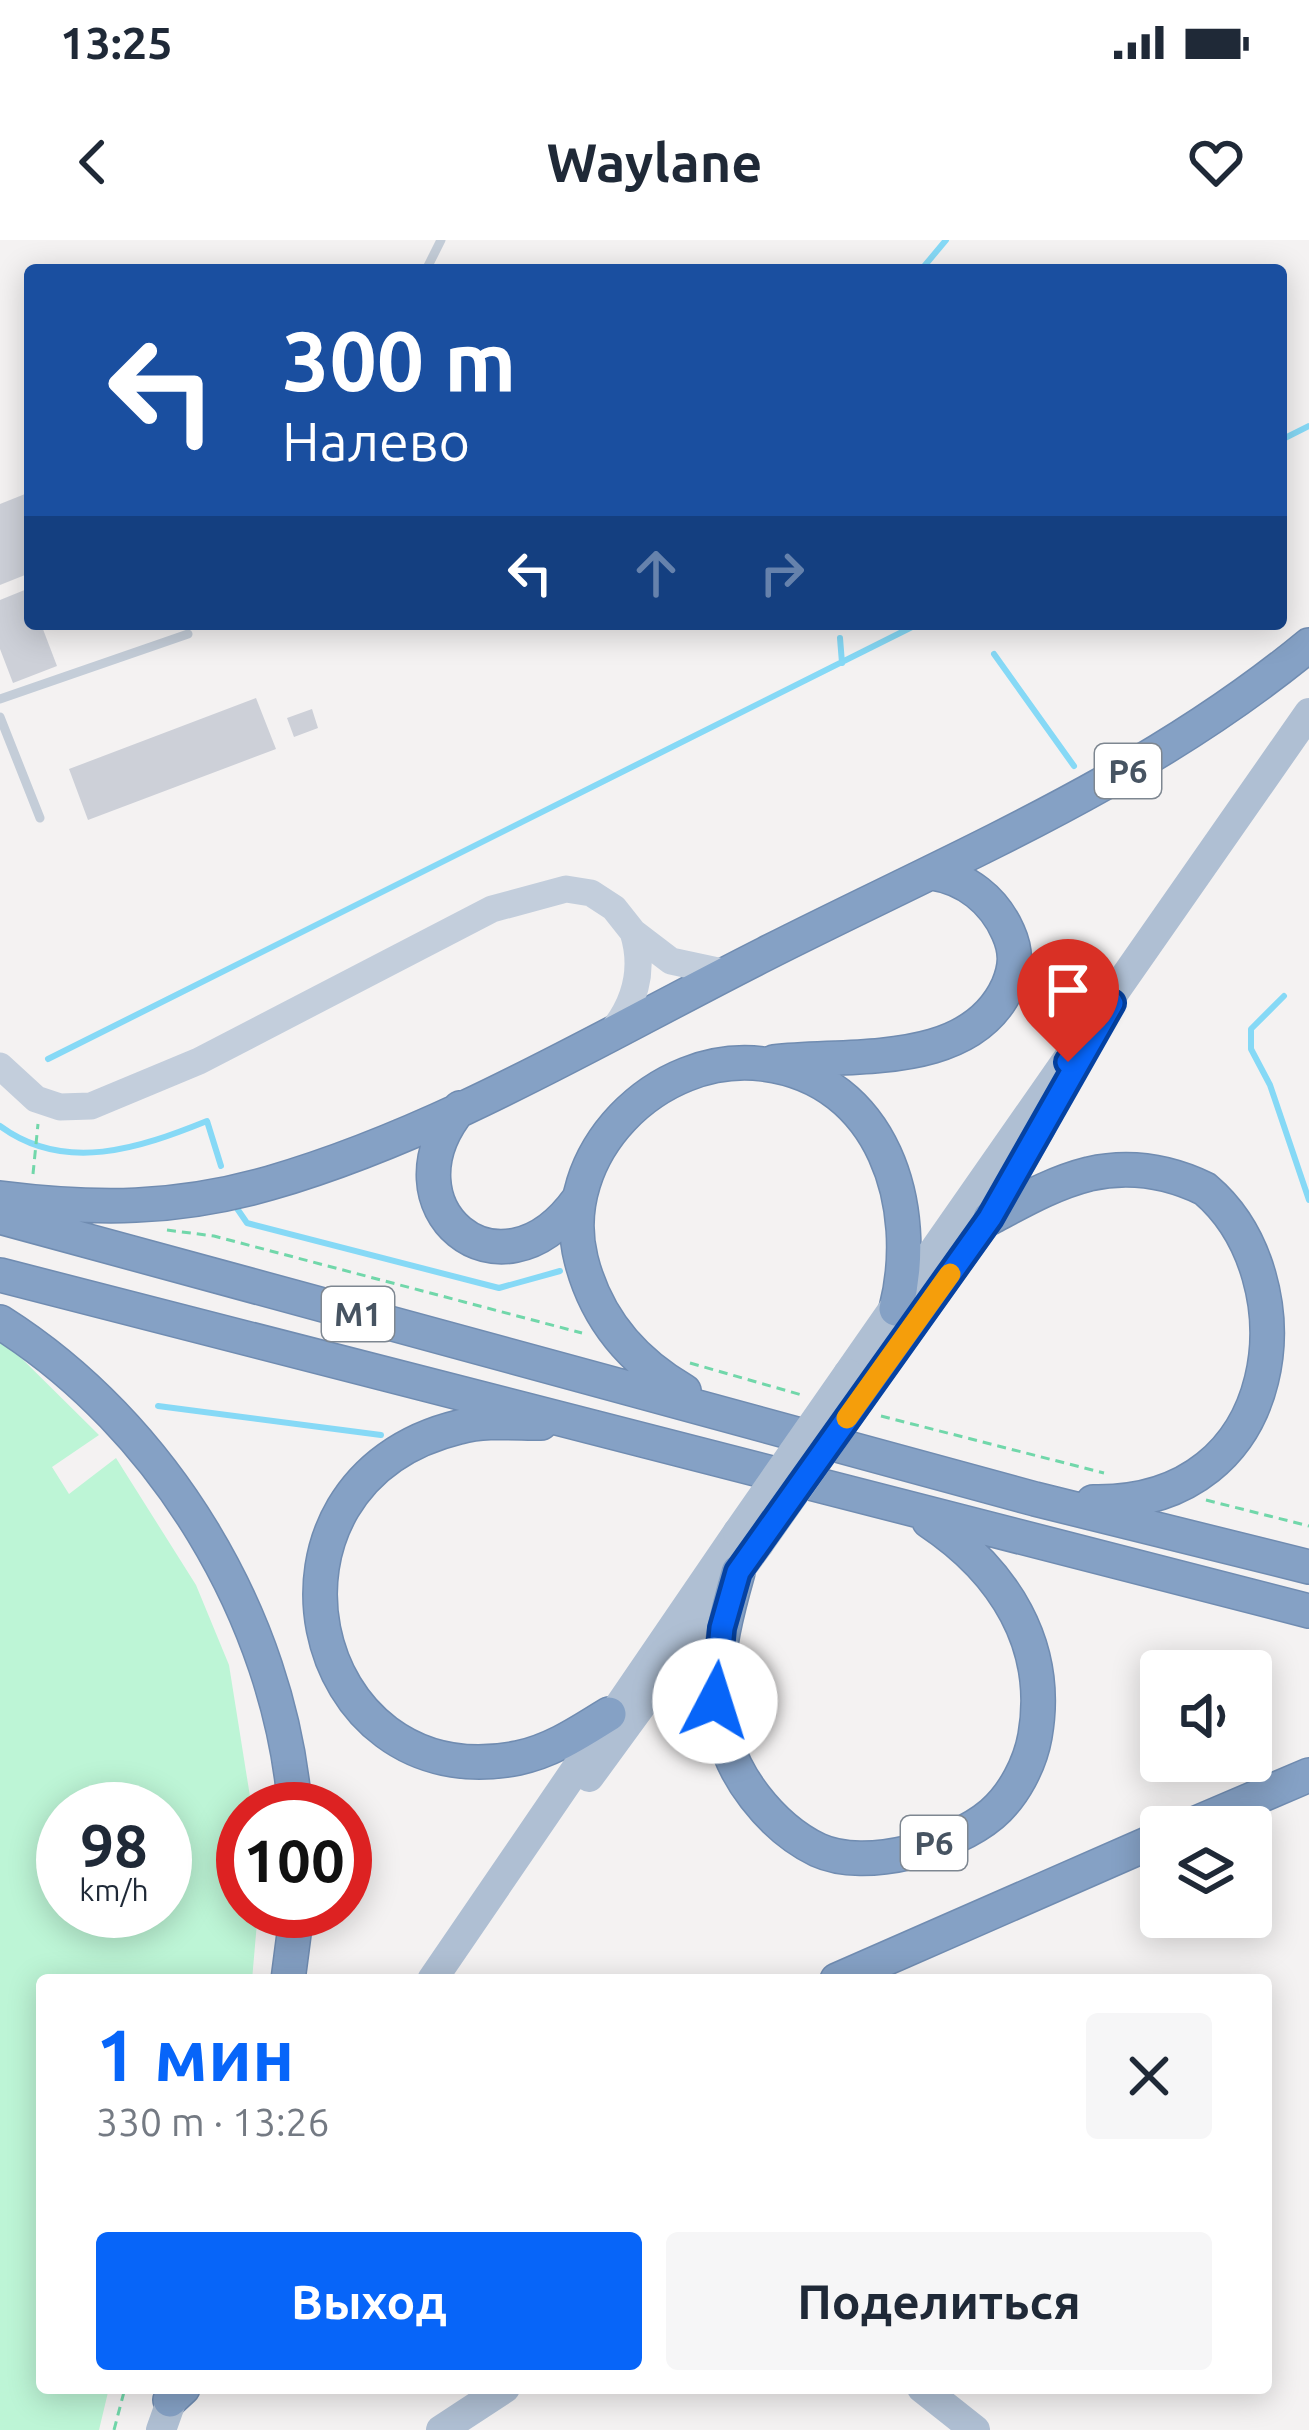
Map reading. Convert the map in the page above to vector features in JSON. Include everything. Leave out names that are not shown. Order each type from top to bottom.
[{"type":"highway","name":"Р6","points":[[0,1198],[133,1210],[218,1196],[341,1159],[607,1037],[1178,744],[1236,706],[1309,645]]},
{"type":"highway","name":"Р6","points":[[716,1410],[669,1382],[621,1344],[586,1278],[576,1231],[578,1200],[593,1153],[650,1094],[693,1075],[929,1047],[984,1022],[1013,974],[1013,944],[996,911],[973,889],[932,873]]},
{"type":"highway","name":"Р6","points":[[762,1064],[810,1078],[839,1095],[878,1137],[893,1170],[908,1233],[908,1265],[896,1309]]},
{"type":"highway","name":"Р6","points":[[461,1106],[442,1129],[431,1171],[435,1198],[462,1235],[502,1249],[523,1247],[561,1224],[578,1200]]},
{"type":"highway","name":"Р6","points":[[990,1218],[1048,1187],[1091,1174],[1123,1169],[1181,1177],[1259,1226],[1297,1324],[1285,1400],[1261,1437],[1204,1480],[1138,1501],[1034,1499]]},
{"type":"highway","name":"М1","points":[[0,1217],[1034,1499],[1309,1567]]},
{"type":"highway","name":"М1","points":[[0,1275],[1309,1611]]},
{"type":"highway","points":[[0,1322],[117,1420],[188,1508],[237,1594],[274,1689],[290,1782]]},
{"type":"highway","name":"Р6","points":[[593,1424],[477,1423],[425,1439],[382,1467],[344,1502],[329,1526],[318,1580],[325,1632],[352,1693],[388,1736],[412,1750],[475,1762],[519,1757],[555,1747],[609,1714]]},
{"type":"highway","name":"Р6","points":[[738,1572],[722,1628],[715,1701],[723,1743],[738,1775],[784,1829],[821,1852],[858,1858],[931,1844],[993,1814],[1016,1785],[1032,1753],[1040,1674],[1018,1612],[997,1584],[962,1543],[908,1507]]},
{"type":"highway","points":[[1236,1806],[1309,1775]]},
{"type":"highway","name":"Р6","points":[[851,1974],[1140,1847]]},
{"type":"highway","points":[[289,1974],[293,1938]]},
{"type":"main road","name":"Р6","points":[[861,1377],[896,1309],[1309,713]]},
{"type":"main road","name":"Р6","points":[[436,1974],[609,1714],[748,1538],[861,1377],[990,1218],[1112,1003]]},
{"type":"main road","name":"Р6","points":[[493,1892],[616,1743],[738,1572],[748,1538]]},
{"type":"main road","points":[[442,2430],[496,2394]]},
{"type":"main road","points":[[930,2394],[975,2430]]},
{"type":"street","points":[[0,1066],[36,1099],[60,1107],[91,1106],[138,1090],[492,909],[532,894],[566,889],[591,893],[614,908],[633,932],[671,961],[727,973]]},
{"type":"street","points":[[607,1037],[637,985],[639,951],[633,932]]},
{"type":"lane","points":[[0,699],[188,634]]},
{"type":"lane","points":[[0,717],[40,818]]},
{"type":"path","points":[[32,1182],[39,1136]]},
{"type":"path","points":[[114,2430],[123,2394]]},
{"type":"green space","points":[[0,1337],[99,1435],[52,1467],[69,1494],[116,1458],[196,1585],[229,1665],[248,1782],[216,1782],[216,1938],[256,1938],[253,1974],[36,1974],[36,2394],[108,2394],[99,2430],[0,2430]]},
{"type":"building","points":[[24,494],[24,575],[0,585],[0,504]]},
{"type":"building","points":[[24,590],[24,630],[43,630],[57,666],[13,683],[0,649],[0,600]]},
{"type":"building","points":[[256,698],[276,749],[88,820],[69,769]]},
{"type":"building","points":[[312,709],[318,728],[294,737],[287,718]]},
{"type":"waterway","points":[[926,264],[946,240]]},
{"type":"waterway","points":[[1287,437],[1309,426]]},
{"type":"waterway","points":[[48,1059],[906,630]]},
{"type":"waterway","points":[[840,638],[842,663]]},
{"type":"waterway","points":[[994,654],[1074,766]]},
{"type":"waterway","points":[[1284,996],[1251,1029],[1251,1049],[1270,1085],[1309,1200]]},
{"type":"waterway","points":[[0,1126],[25,1141],[76,1153],[129,1147],[207,1121],[221,1166]]},
{"type":"waterway","points":[[236,1207],[247,1223],[499,1288],[560,1271]]},
{"type":"waterway","points":[[158,1406],[381,1435]]},
{"type":"slow traffic","points":[[847,1418],[950,1274]]},
{"type":"route","points":[[715,1701],[722,1628],[738,1572],[990,1218],[1112,1003],[1068,1062]]}]
